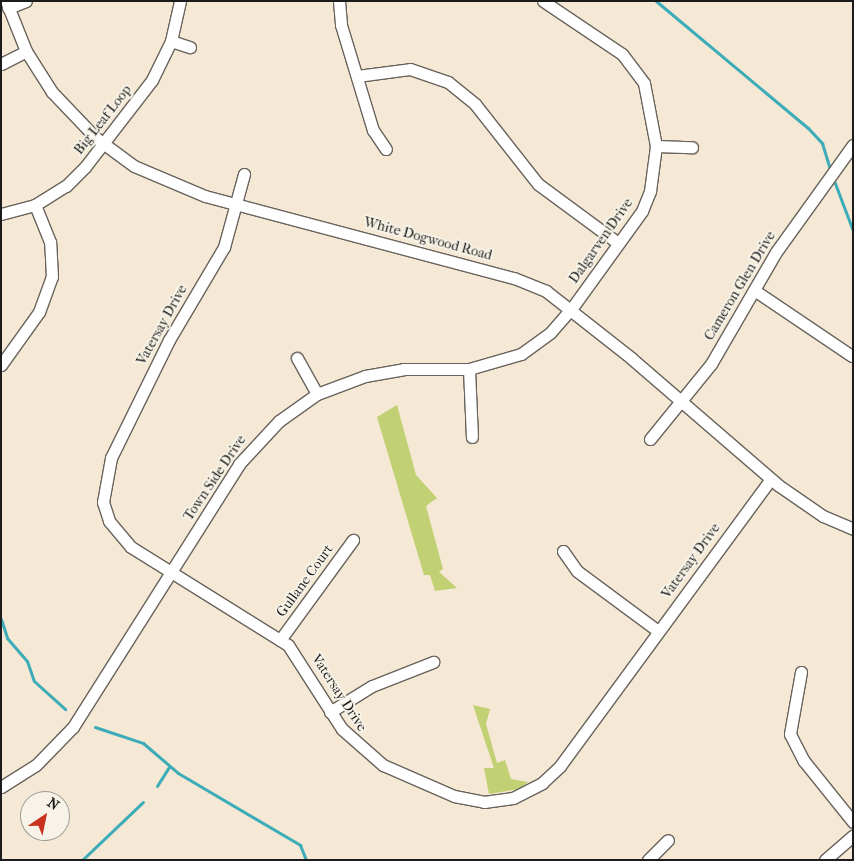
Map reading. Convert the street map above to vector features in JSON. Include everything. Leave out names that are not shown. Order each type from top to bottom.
[{"type":"street","points":[[7,5],[26,1]]},
{"type":"street","name":"Big Leaf Loop","points":[[1,214],[35,205],[73,180],[152,80],[171,41],[180,1]]},
{"type":"street","points":[[340,1],[341,25],[374,130],[386,149]]},
{"type":"street","name":"Dalgarven Drive","points":[[544,1],[634,66],[649,96],[656,146],[646,202],[572,308]]},
{"type":"street","name":"White Dogwood Road","points":[[7,5],[26,51],[64,106],[103,144],[170,184],[236,204],[514,278],[572,308],[771,479],[806,506],[853,529]]},
{"type":"street","points":[[171,41],[190,48]]},
{"type":"street","points":[[1,64],[26,51]]},
{"type":"street","points":[[357,76],[410,69],[448,82],[476,104],[538,184],[618,243]]},
{"type":"street","name":"Cameron Glen Drive","points":[[650,439],[710,364],[776,252],[853,145]]},
{"type":"street","points":[[656,146],[692,147]]},
{"type":"street","name":"Vatersay Drive","points":[[244,174],[224,247],[169,340],[103,481],[104,507],[115,531],[131,547],[280,640],[306,667],[330,712],[355,745],[383,765],[468,800],[513,798],[533,790],[555,771],[771,479]]},
{"type":"street","points":[[1,364],[39,312],[52,277],[50,242],[35,205]]},
{"type":"street","points":[[754,290],[852,356]]},
{"type":"street","name":"Town Side Drive","points":[[1,787],[36,765],[74,727],[245,457],[279,421],[317,394],[385,371],[469,370],[521,354],[550,333],[572,308]]},
{"type":"street","points":[[297,358],[317,394]]},
{"type":"street","points":[[469,370],[472,437]]},
{"type":"street","name":"Gullane Court","points":[[280,640],[353,540]]},
{"type":"street","points":[[563,552],[577,571],[658,631]]},
{"type":"street","points":[[330,712],[372,686],[433,662]]},
{"type":"street","points":[[801,672],[790,734],[804,761],[853,822]]},
{"type":"street","points":[[825,860],[853,836]]},
{"type":"street","points":[[648,860],[668,840]]},
{"type":"green space","points":[[397,405],[416,475],[437,498],[426,506],[443,569],[439,572],[457,588],[435,591],[430,575],[424,575],[377,417]]},
{"type":"green space","points":[[473,705],[490,709],[486,724],[497,763],[505,760],[511,779],[528,782],[519,789],[489,794],[484,768],[494,768]]},
{"type":"waterway","points":[[656,1],[808,128],[822,143],[830,170]]},
{"type":"waterway","points":[[833,178],[853,231]]},
{"type":"waterway","points":[[1,619],[7,638],[27,661],[34,681],[65,709]]},
{"type":"waterway","points":[[95,727],[143,743],[178,773],[300,845],[306,860]]},
{"type":"waterway","points":[[157,786],[169,767]]},
{"type":"waterway","points":[[82,860],[143,802]]}]
